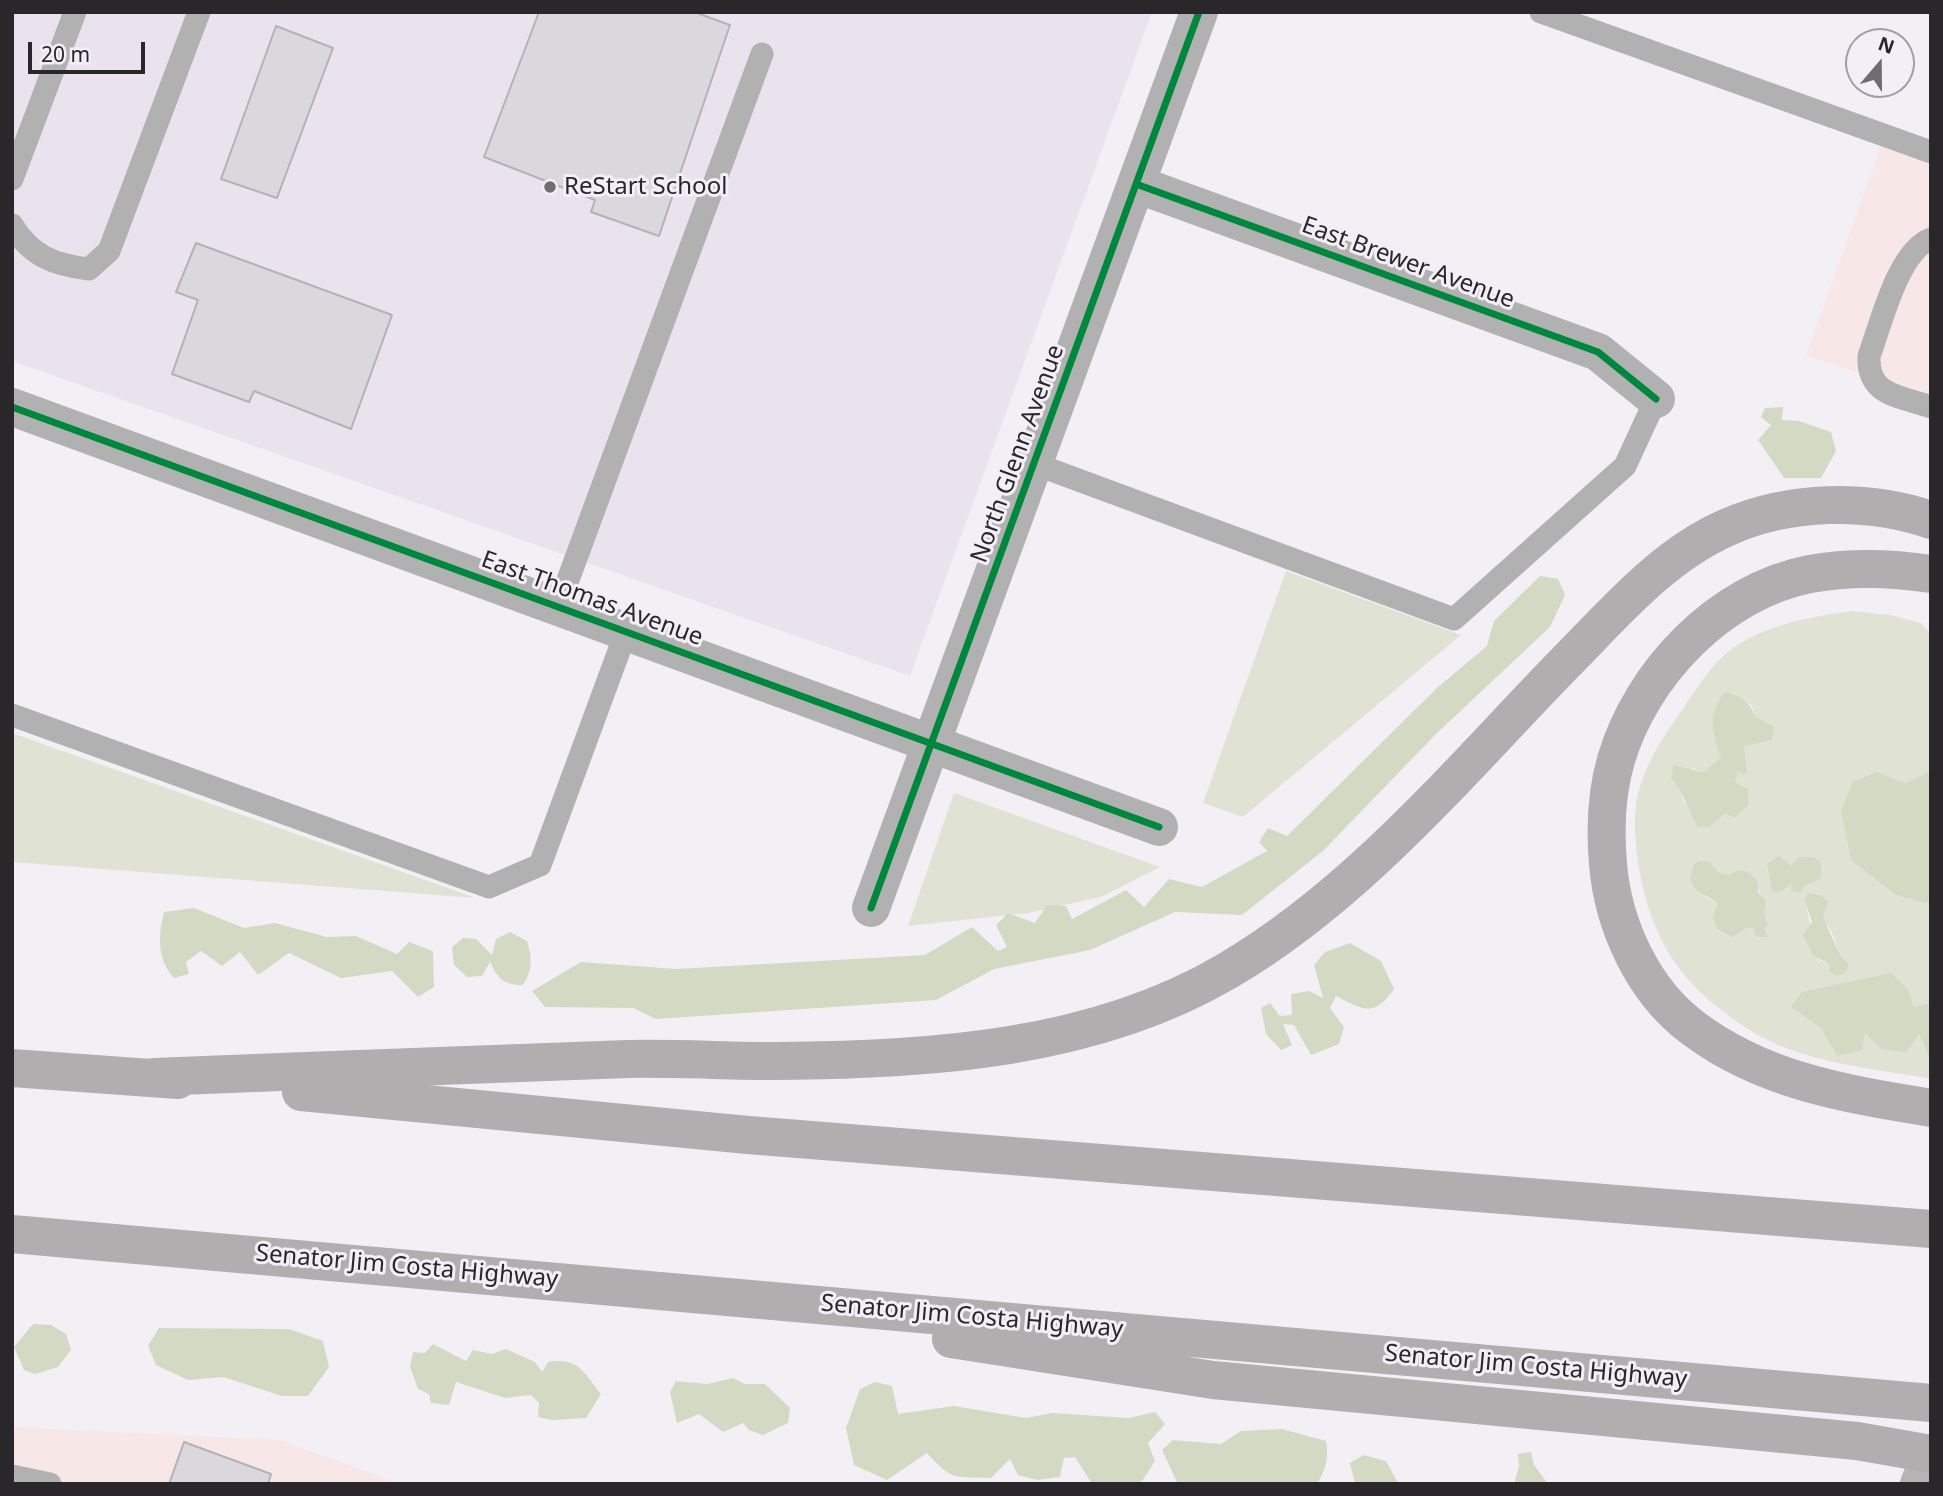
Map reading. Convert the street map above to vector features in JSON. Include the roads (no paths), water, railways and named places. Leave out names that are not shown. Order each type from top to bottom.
[{"type":"highway","points":[[154,1077],[635,1059],[779,1061],[937,1054],[1010,1045],[1126,1017],[1179,997],[1226,971],[1278,939],[1315,910],[1424,807],[1636,591],[1682,552],[1725,528],[1784,510],[1830,504],[1892,511],[1931,520]]},
{"type":"highway","points":[[1866,569],[1931,585]]},
{"type":"highway","points":[[1931,574],[1866,569],[1807,574],[1768,588],[1709,623],[1661,672],[1642,702],[1616,759],[1608,797],[1606,839],[1610,888],[1620,925],[1637,961],[1660,996],[1691,1027],[1731,1055],[1809,1085],[1931,1108]]},
{"type":"highway","points":[[12,1068],[154,1077],[748,1135],[1931,1229]]},
{"type":"highway","name":"Senator Jim Costa Highway","points":[[12,1234],[1931,1403]]},
{"type":"highway","points":[[596,1284],[1213,1380],[1857,1441],[1931,1454]]},
{"type":"main road","points":[[1919,1484],[1931,1454]]},
{"type":"street","name":"North Glenn Avenue","points":[[871,908],[1199,12]]},
{"type":"street","name":"East Brewer Avenue","points":[[1136,184],[1598,352],[1656,399]]},
{"type":"street","name":"East Thomas Avenue","points":[[12,407],[1159,827]]},
{"type":"lane","points":[[12,179],[75,12]]},
{"type":"lane","points":[[12,225],[22,242],[40,257],[66,267],[89,270],[109,251],[199,12]]},
{"type":"lane","points":[[1541,12],[1931,152]]},
{"type":"lane","points":[[558,607],[762,54]]},
{"type":"lane","points":[[1931,239],[1919,244],[1904,265],[1869,356],[1868,370],[1873,383],[1883,391],[1931,407]]},
{"type":"lane","points":[[1035,464],[1454,619],[1625,466],[1656,399]]},
{"type":"lane","points":[[12,715],[489,887],[540,865],[626,632]]},
{"type":"lane","points":[[12,1476],[50,1484]]},
{"type":"place","name":"ReStart School","points":[[550,187]]}]
